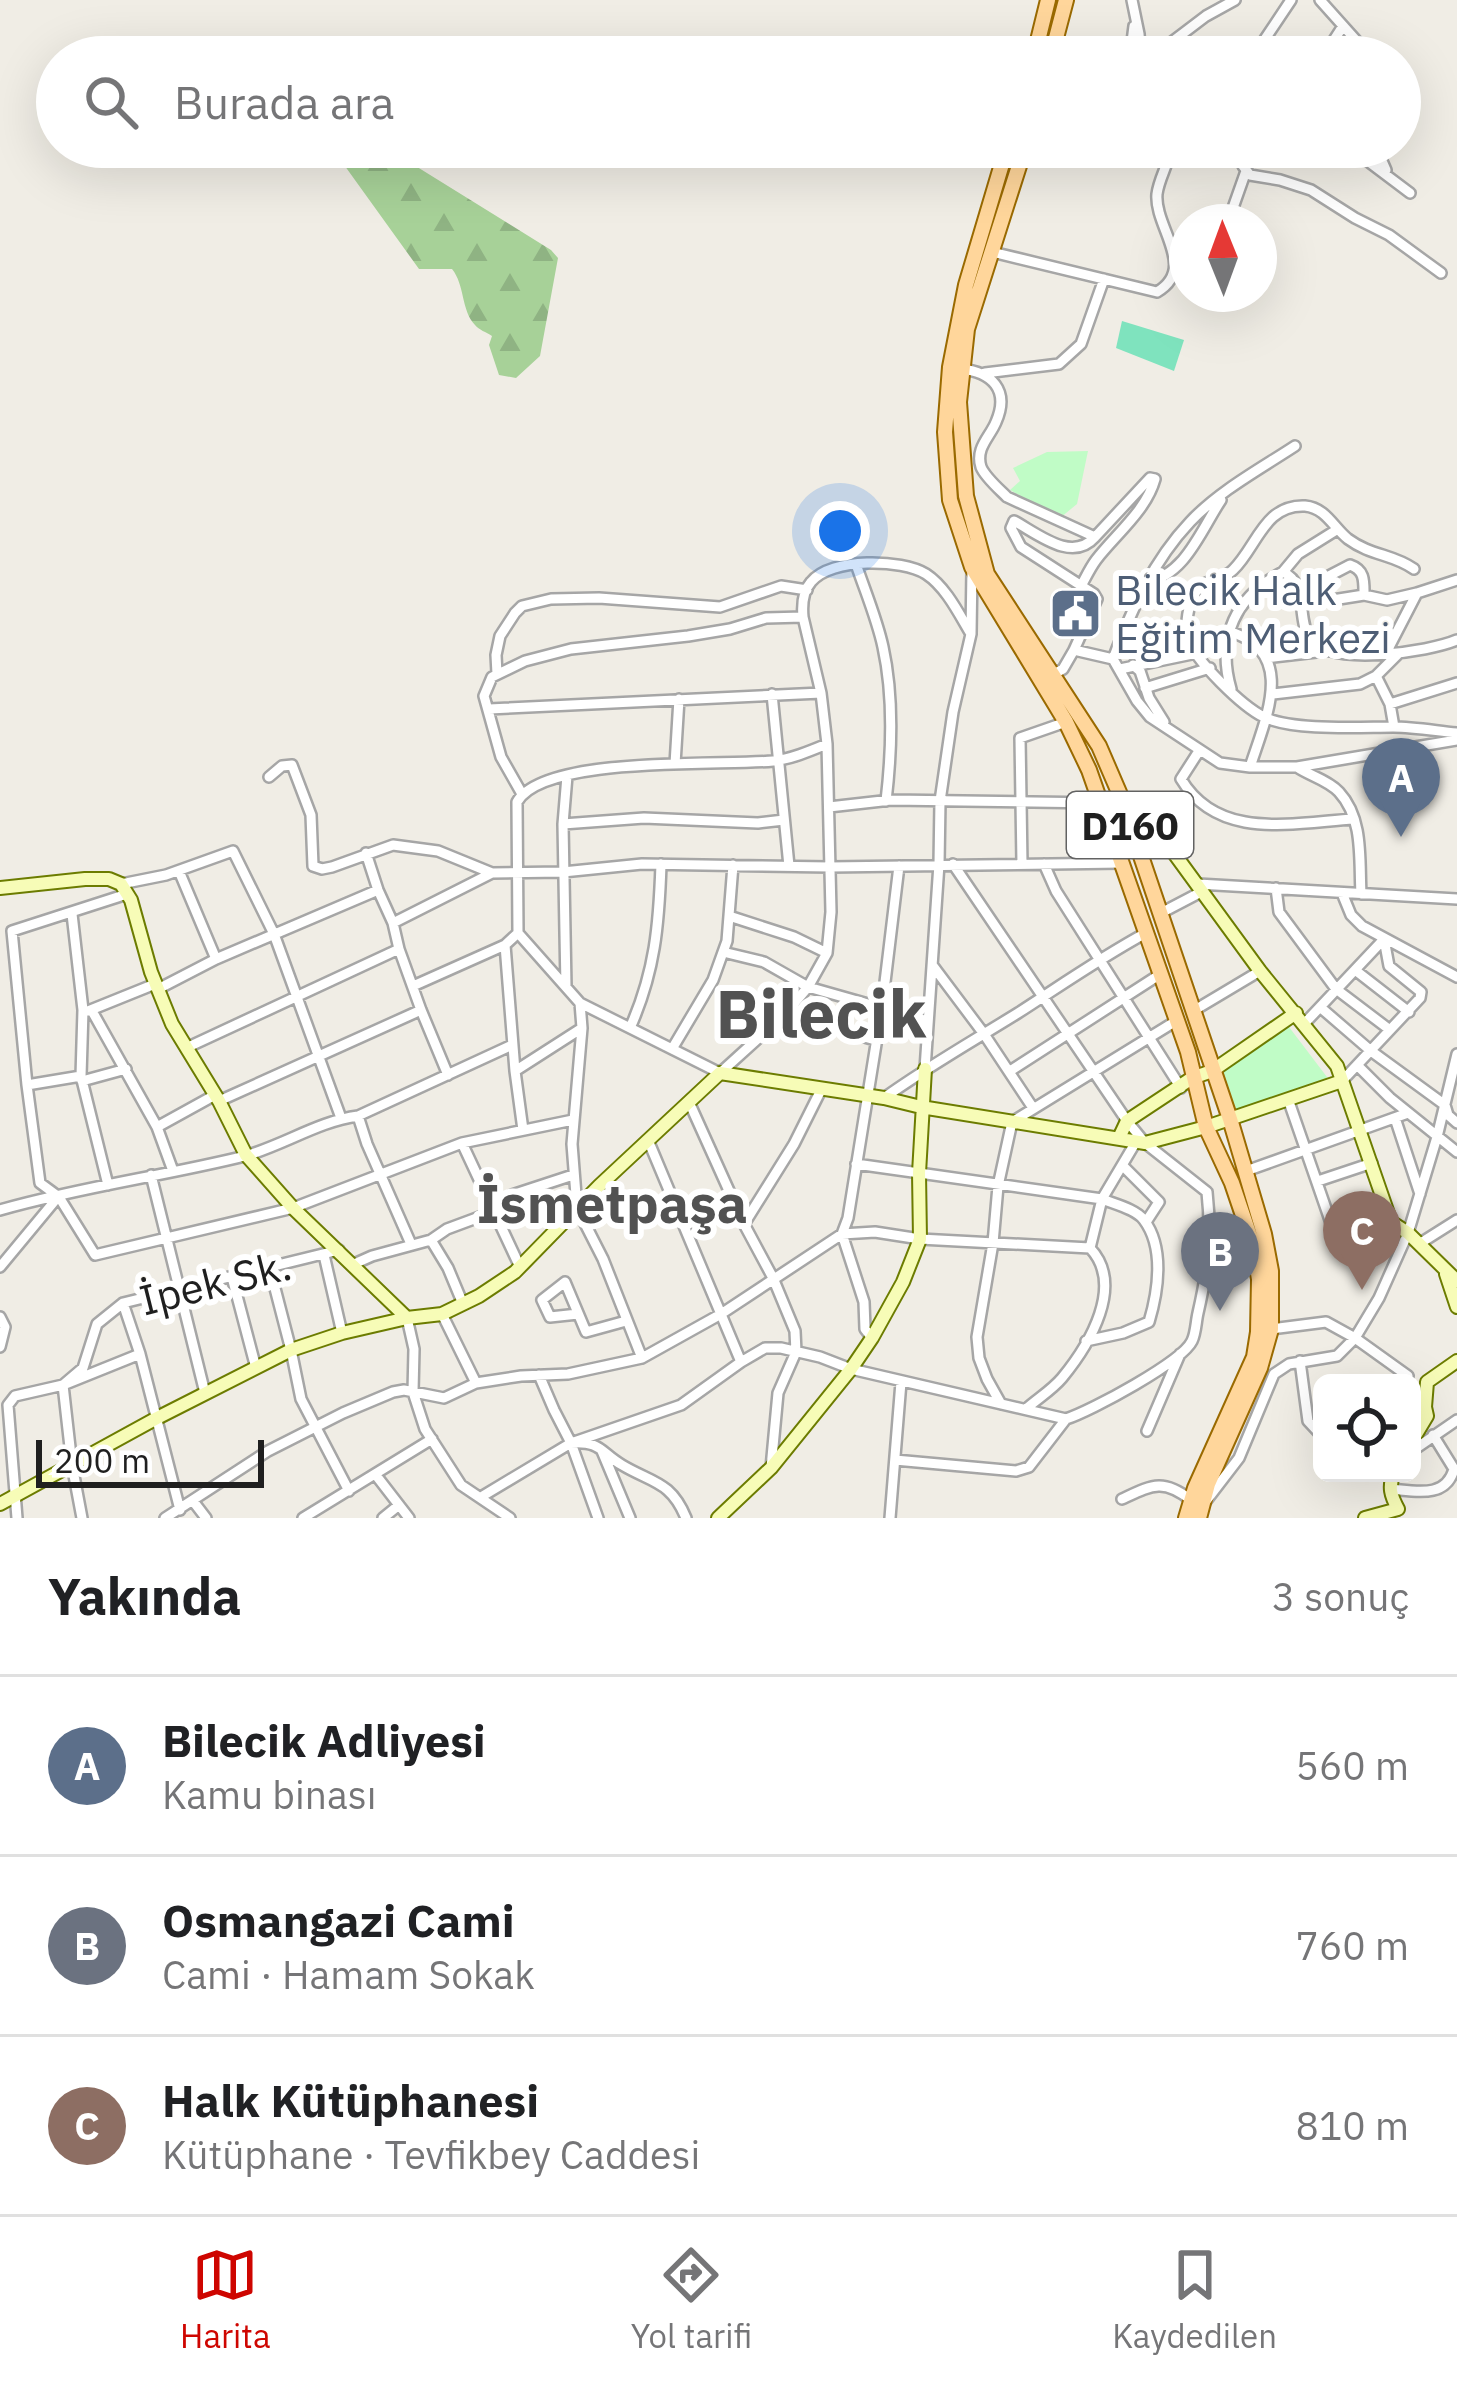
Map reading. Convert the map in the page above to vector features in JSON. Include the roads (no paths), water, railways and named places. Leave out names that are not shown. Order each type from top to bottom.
[{"type":"main road","points":[[1039,36],[1048,0]]},
{"type":"main road","points":[[1057,36],[1066,0]]},
{"type":"main road","name":"D160","points":[[1001,168],[966,285],[950,367],[945,432],[950,500],[972,567],[1066,722],[1087,767],[1188,1052],[1186,1083],[1232,1184],[1253,1245],[1259,1279],[1254,1357],[1197,1508]]},
{"type":"main road","name":"D160","points":[[1018,168],[967,329],[961,369],[962,467],[972,526],[987,574],[1105,760],[1120,797],[1230,1119],[1271,1271],[1271,1329],[1252,1390],[1197,1508],[1186,1518]]},
{"type":"street","points":[[1132,0],[1132,36]]},
{"type":"street","points":[[1179,36],[1235,0]]},
{"type":"street","points":[[1267,36],[1291,0]]},
{"type":"street","points":[[1320,0],[1351,36]]},
{"type":"street","points":[[1134,21],[1139,36]]},
{"type":"street","points":[[1336,36],[1342,26]]},
{"type":"street","points":[[992,252],[1157,292],[1174,275],[1175,259],[1156,197],[1167,168]]},
{"type":"street","points":[[1234,204],[1246,168]]},
{"type":"street","points":[[1379,168],[1410,193]]},
{"type":"street","points":[[1386,168],[1389,175]]},
{"type":"street","points":[[1246,171],[1256,178],[1311,190],[1389,235],[1441,273]]},
{"type":"street","points":[[961,369],[985,373],[1059,364],[1082,344],[1104,279]]},
{"type":"street","points":[[985,373],[999,388],[1000,408],[996,424],[981,445],[981,467],[1007,496],[1095,537]]},
{"type":"street","points":[[1295,446],[1191,520],[1146,583],[1131,611],[1117,664],[1137,701],[1150,717],[1199,751],[1220,763],[1250,767],[1298,767],[1457,737]]},
{"type":"street","points":[[1052,675],[1063,668],[1074,650],[1097,599],[1021,547],[1012,528],[1014,521],[1072,550],[1086,548],[1150,478],[1155,479],[1132,519],[1095,561],[1081,586]]},
{"type":"street","points":[[1146,583],[1176,569],[1227,491]]},
{"type":"street","points":[[1414,569],[1344,536],[1328,515],[1310,506],[1289,508],[1270,518],[1231,573],[1207,580],[1193,595],[1186,620],[1189,641],[1232,692],[1266,718],[1311,726],[1394,727],[1457,737]]},
{"type":"street","points":[[1232,692],[1225,669],[1228,631],[1259,584],[1283,572],[1298,554],[1338,529]]},
{"type":"street","points":[[1364,577],[1383,558]]},
{"type":"street","points":[[0,1504],[291,1350],[407,1318],[442,1314],[479,1296],[520,1267],[785,1014],[808,987],[827,952],[831,913],[827,744],[821,693],[802,617],[809,583],[825,571],[856,564],[895,562],[913,567],[932,578],[970,634]]},
{"type":"street","points":[[856,564],[883,646],[887,674],[891,760],[886,800]]},
{"type":"street","points":[[1300,590],[1350,565],[1364,577],[1364,595]]},
{"type":"street","points":[[718,1518],[771,1468],[850,1369],[903,1282],[920,1239],[921,1107],[940,802],[970,634],[972,567]]},
{"type":"street","points":[[1283,572],[1292,576],[1300,590],[1304,627],[1314,644],[1325,651]]},
{"type":"street","points":[[1301,605],[1364,595],[1387,600],[1457,580]]},
{"type":"street","points":[[497,674],[500,636],[522,606],[551,599],[599,598],[720,608],[781,586],[807,590]]},
{"type":"street","points":[[1386,653],[1417,593]]},
{"type":"street","points":[[521,794],[501,757],[484,695],[487,683],[497,674],[571,649],[688,636],[766,618],[802,617]]},
{"type":"street","points":[[1228,631],[1251,638],[1267,658],[1273,694],[1250,767]]},
{"type":"street","points":[[1267,658],[1325,651],[1400,652],[1457,642]]},
{"type":"street","points":[[1074,650],[1132,665],[1197,653]]},
{"type":"street","points":[[1273,694],[1360,684],[1376,676],[1400,652]]},
{"type":"street","points":[[1132,665],[1140,671],[1166,726]]},
{"type":"street","points":[[1145,688],[1210,668]]},
{"type":"street","points":[[1376,676],[1390,704],[1394,727]]},
{"type":"street","points":[[1390,704],[1457,683]]},
{"type":"street","points":[[489,709],[821,693]]},
{"type":"street","points":[[772,694],[789,866]]},
{"type":"street","points":[[675,764],[679,699]]},
{"type":"street","points":[[1022,864],[1020,739],[1066,722]]},
{"type":"street","points":[[827,744],[777,760],[605,766],[521,794],[517,802],[518,933],[580,1003],[720,1073],[1141,1141],[1206,1127],[1342,1081],[1420,998],[1421,992],[1389,966],[1384,939]]},
{"type":"street","points":[[1199,751],[1181,779],[1193,799],[1240,823],[1354,819]]},
{"type":"street","points":[[1087,767],[1105,760]]},
{"type":"street","points":[[268,777],[292,765],[311,815],[313,866],[332,867],[392,845],[438,850],[492,873]]},
{"type":"street","points":[[1298,767],[1337,789],[1350,808],[1358,833],[1361,894]]},
{"type":"street","points":[[566,988],[562,824],[567,776]]},
{"type":"street","points":[[829,807],[886,800],[1100,803],[1120,797],[1149,819],[1337,1066],[1391,1222],[1457,1281]]},
{"type":"street","points":[[562,824],[644,818],[784,820]]},
{"type":"street","points":[[341,1118],[274,934],[233,851],[124,889],[72,914],[12,932],[40,1183],[58,1197],[95,1255],[293,1208],[462,1143],[573,1120]]},
{"type":"street","points":[[366,854],[448,1075]]},
{"type":"street","points":[[394,923],[492,873],[661,864],[1122,863]]},
{"type":"street","points":[[631,1028],[656,953],[661,864]]},
{"type":"street","points":[[481,1497],[572,1443],[681,1405],[765,1348],[820,1357],[901,1382],[1066,1418],[1120,1394],[1192,1342],[1207,1275],[1211,1231],[1207,1192],[1141,1141],[953,864]]},
{"type":"street","points":[[1045,864],[1056,891],[1099,959],[1186,1083]]},
{"type":"street","points":[[672,1049],[712,980],[727,940],[733,865]]},
{"type":"street","points":[[872,1338],[842,1234],[882,1007],[898,866]]},
{"type":"street","points":[[179,872],[217,959]]},
{"type":"street","points":[[0,888],[109,879],[124,889],[156,986],[246,1155],[293,1208],[407,1318],[414,1349],[413,1392],[425,1429],[461,1485],[510,1518]]},
{"type":"street","points":[[1159,914],[1200,887],[1457,899]]},
{"type":"street","points":[[1276,889],[1279,912],[1336,989],[1390,1030]]},
{"type":"street","points":[[87,1011],[378,890]]},
{"type":"street","points":[[1342,892],[1351,915],[1362,926],[1457,976]]},
{"type":"street","points":[[72,914],[87,1011],[82,1078],[108,1185]]},
{"type":"street","points":[[729,916],[827,952]]},
{"type":"street","points":[[412,986],[505,945],[518,933]]},
{"type":"street","points":[[884,1098],[1144,934]]},
{"type":"street","points":[[1119,1138],[1126,1121],[1320,1007],[1384,939]]},
{"type":"street","points":[[505,945],[523,1130]]},
{"type":"street","points":[[186,1048],[399,949]]},
{"type":"street","points":[[723,952],[764,962],[808,987],[928,1021]]},
{"type":"street","points":[[933,966],[1034,1108]]},
{"type":"street","points":[[1354,970],[1409,1012]]},
{"type":"street","points":[[1192,1011],[1261,971]]},
{"type":"street","points":[[1010,1071],[1159,975]]},
{"type":"street","points":[[580,1003],[573,1120],[577,1208],[603,1258],[642,1358]]},
{"type":"street","points":[[1320,1007],[1445,1105],[1457,1123]]},
{"type":"street","points":[[157,1127],[421,1010]]},
{"type":"street","points":[[87,1011],[157,1127],[173,1171]]},
{"type":"street","points":[[785,1014],[875,1040]]},
{"type":"street","points":[[1001,1404],[987,1379],[976,1337],[1012,1122],[1176,1021]]},
{"type":"street","points":[[515,1071],[582,1028]]},
{"type":"street","points":[[0,1210],[246,1155],[341,1118],[358,1116],[512,1045]]},
{"type":"street","points":[[1122,1499],[1159,1485],[1178,1489],[1197,1508],[1238,1458],[1274,1374],[1289,1364],[1337,1356],[1355,1338],[1379,1298],[1420,1194],[1457,1054]]},
{"type":"street","points":[[1357,1065],[1457,1152]]},
{"type":"street","points":[[27,1085],[126,1070]]},
{"type":"street","points":[[744,1224],[821,1090]]},
{"type":"street","points":[[1288,1099],[1340,1249],[1404,1231]]},
{"type":"street","points":[[689,1102],[795,1331],[796,1352],[778,1393],[771,1468]]},
{"type":"street","points":[[1246,1171],[1408,1113]]},
{"type":"street","points":[[358,1116],[411,1244]]},
{"type":"street","points":[[1395,1118],[1420,1194]]},
{"type":"street","points":[[649,1140],[740,1362]]},
{"type":"street","points":[[1090,1248],[1102,1199],[1141,1141]]},
{"type":"street","points":[[462,1143],[520,1267]]},
{"type":"street","points":[[1318,1181],[1372,1163]]},
{"type":"street","points":[[856,1165],[1102,1199],[1139,1215],[1146,1222],[1158,1259],[1158,1292],[1149,1322],[1085,1341]]},
{"type":"street","points":[[1124,1166],[1159,1202],[1146,1222]]},
{"type":"street","points":[[151,1175],[205,1394]]},
{"type":"street","points":[[354,1264],[431,1240],[482,1216],[512,1195],[573,1175]]},
{"type":"street","points":[[1207,1192],[1232,1184]]},
{"type":"street","points":[[0,1267],[58,1197]]},
{"type":"street","points":[[1419,1244],[1457,1220]]},
{"type":"street","points":[[165,1518],[268,1451],[393,1392],[444,1398],[476,1383],[568,1374],[642,1358],[721,1314],[842,1234],[874,1232],[1090,1248],[1106,1273],[1103,1306],[1061,1379],[1025,1409]]},
{"type":"street","points":[[431,1240],[463,1304]]},
{"type":"street","name":"İpek Sk.","points":[[63,1385],[83,1368],[97,1324],[123,1303],[339,1250]]},
{"type":"street","points":[[323,1255],[342,1334]]},
{"type":"street","points":[[1444,1267],[1457,1307]]},
{"type":"street","points":[[270,1269],[301,1399],[349,1491]]},
{"type":"street","points":[[232,1277],[256,1368]]},
{"type":"street","points":[[123,1303],[180,1510]]},
{"type":"street","points":[[442,1314],[476,1383]]},
{"type":"street","points":[[578,1314],[586,1332],[626,1321]]},
{"type":"street","points":[[0,1317],[4,1327],[0,1346]]},
{"type":"street","points":[[1271,1329],[1326,1322],[1405,1374]]},
{"type":"street","points":[[17,1518],[8,1405],[15,1396],[63,1385],[140,1354]]},
{"type":"street","points":[[1147,1431],[1180,1354]]},
{"type":"street","points":[[1300,1361],[1308,1421],[1313,1426]]},
{"type":"street","points":[[1421,1426],[1427,1415],[1427,1382],[1457,1361]]},
{"type":"street","points":[[539,1375],[572,1443],[598,1518]]},
{"type":"street","points":[[890,1518],[901,1382]]},
{"type":"street","points":[[63,1385],[82,1518]]},
{"type":"street","points":[[895,1460],[1016,1472],[1029,1467],[1066,1418]]},
{"type":"street","points":[[1421,1444],[1457,1420]]},
{"type":"street","points":[[1391,1489],[1439,1490],[1451,1480],[1454,1469],[1433,1435]]},
{"type":"street","points":[[303,1518],[432,1439]]},
{"type":"street","points":[[572,1443],[600,1447],[620,1464],[668,1487],[686,1518]]},
{"type":"street","points":[[600,1447],[630,1518]]},
{"type":"street","points":[[376,1474],[409,1518]]},
{"type":"street","points":[[1365,1518],[1403,1514],[1392,1482]]},
{"type":"street","points":[[193,1501],[206,1518]]},
{"type":"street","points":[[383,1518],[399,1505]]},
{"type":"place","name":"Bilecik Halk Eğitim Merkezi","points":[[1076,613]]},
{"type":"place","name":"Bilecik Adliyesi","points":[[1401,837]]},
{"type":"place","name":"Halk Kütüphanesi","points":[[1362,1290]]},
{"type":"place","name":"Osmangazi Cami","points":[[1220,1311]]},
{"type":"district","name":"Bilecik","points":[[821,1013]]},
{"type":"district","name":"İsmetpaşa","points":[[612,1203]]}]
